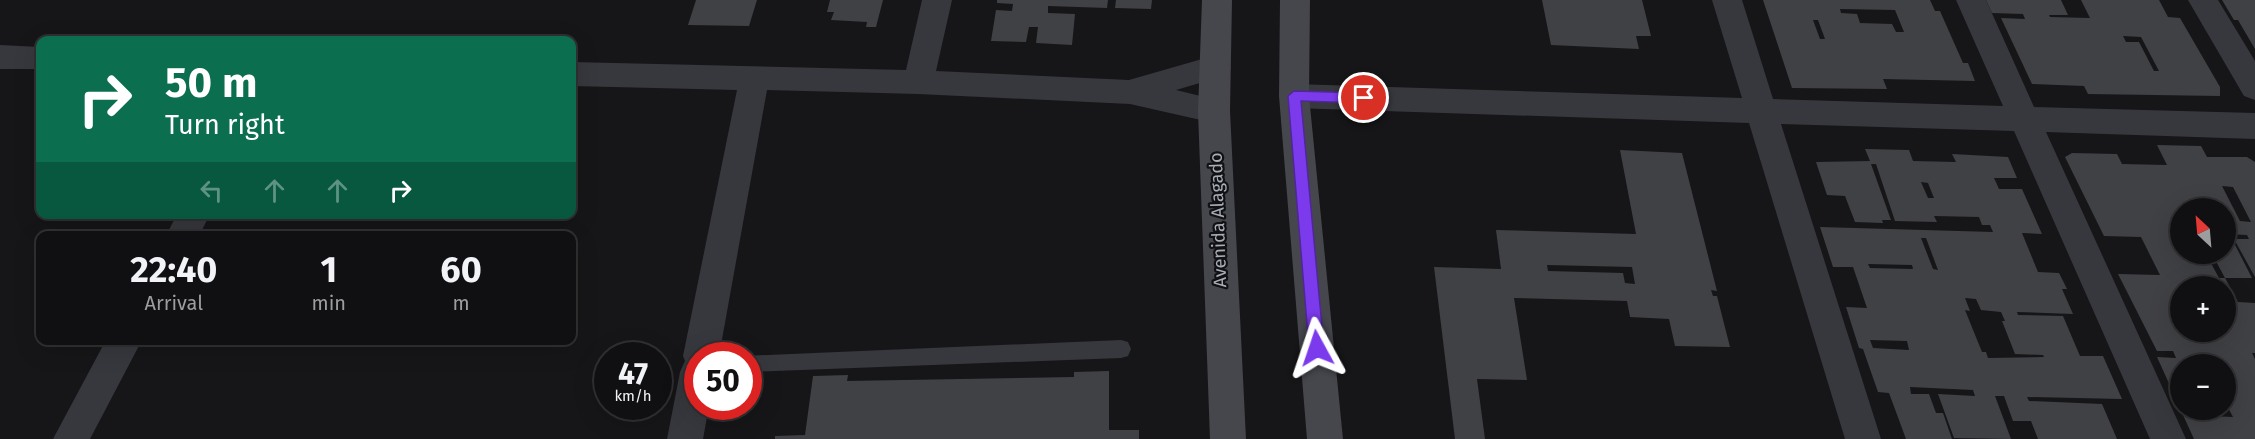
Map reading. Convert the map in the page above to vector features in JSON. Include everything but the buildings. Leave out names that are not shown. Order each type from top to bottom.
[{"type":"main road","name":"Avenida Alagado","points":[[1218,0],[1214,111],[1227,439]]},
{"type":"main road","points":[[1294,0],[1294,96],[1325,439]]},
{"type":"street","points":[[918,82],[937,0]]},
{"type":"street","points":[[1727,0],[1863,439]]},
{"type":"street","points":[[1971,0],[2168,439]]},
{"type":"street","points":[[2203,0],[2255,88]]},
{"type":"street","points":[[0,57],[36,58]]},
{"type":"street","points":[[1130,92],[1216,67]]},
{"type":"street","points":[[576,74],[918,82],[1130,92],[1214,111]]},
{"type":"street","points":[[704,342],[754,79]]},
{"type":"street","points":[[1294,96],[2255,126]]},
{"type":"street","points":[[71,439],[122,345]]},
{"type":"street","points":[[684,439],[688,420]]},
{"type":"lane","points":[[762,362],[1122,349]]},
{"type":"route","points":[[1317,348],[1294,96],[1364,98]]}]
